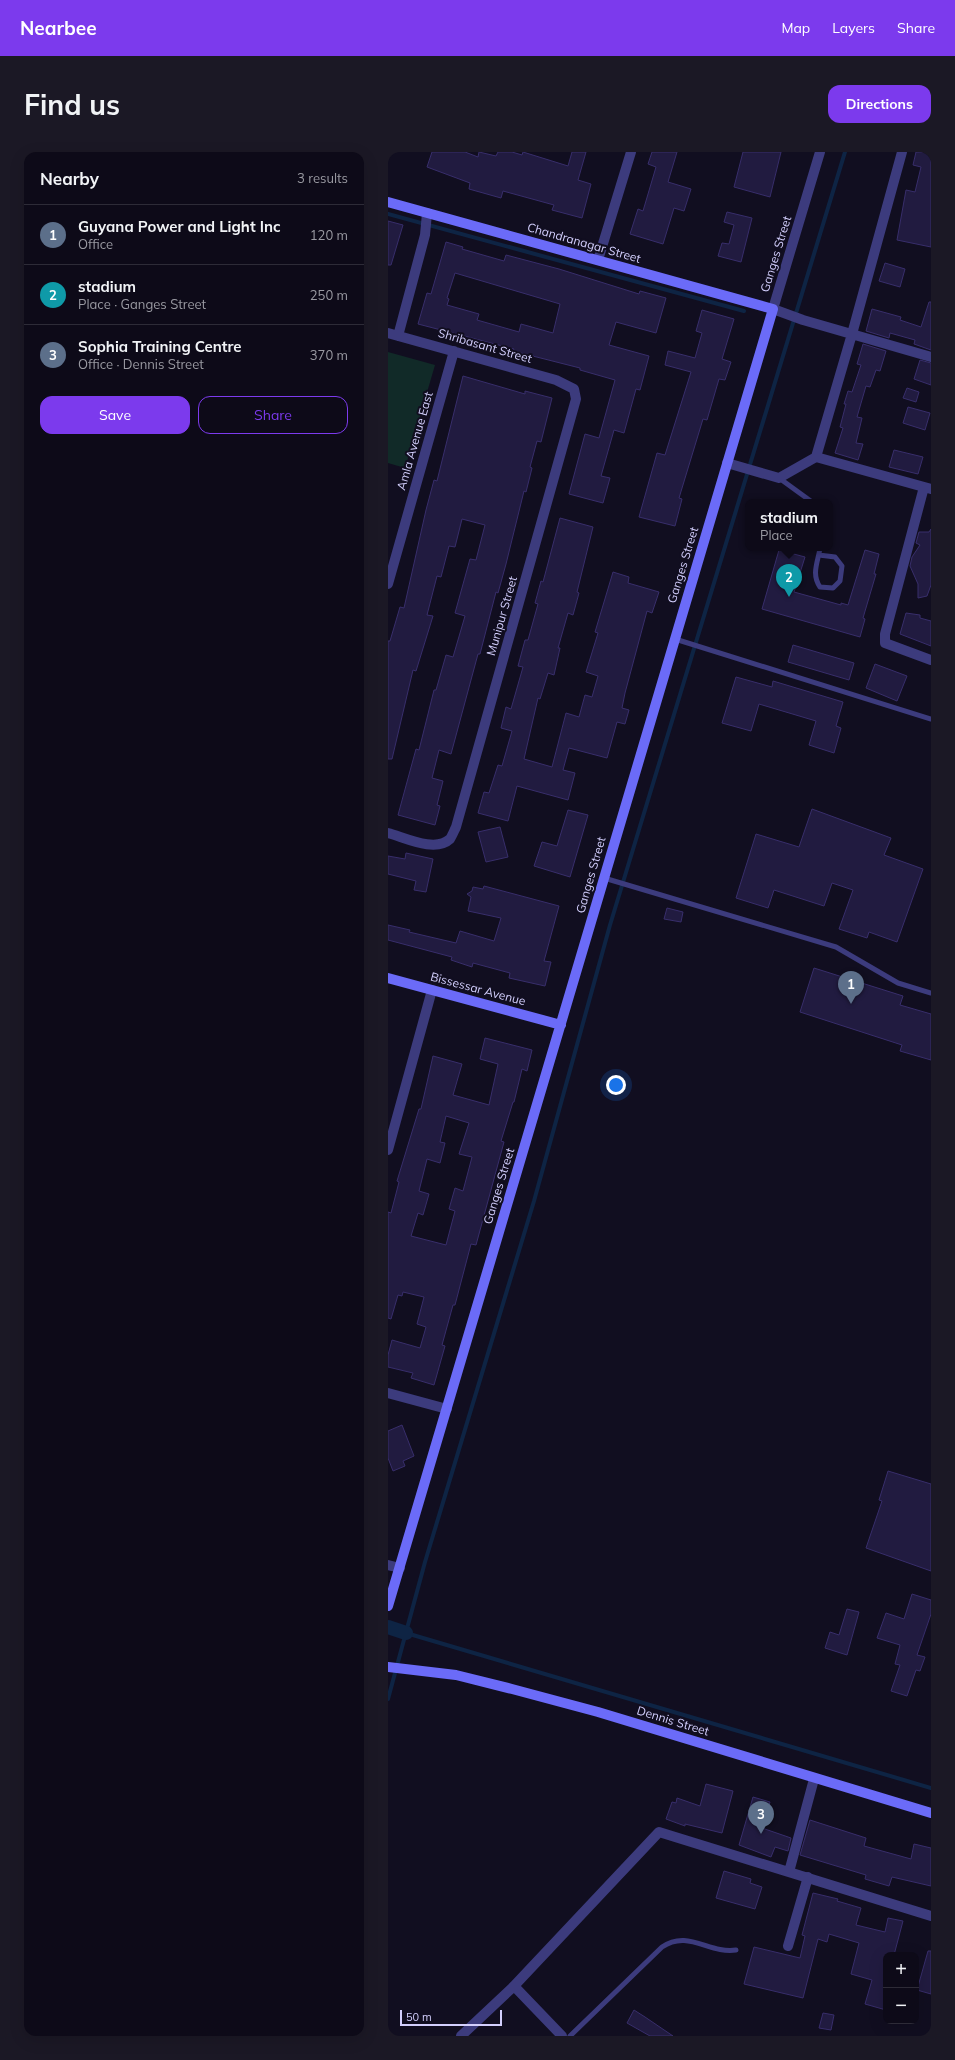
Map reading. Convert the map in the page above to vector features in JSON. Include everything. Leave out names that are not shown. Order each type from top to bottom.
[{"type":"street","points":[[598,260],[631,152]]},
{"type":"street","name":"Ganges Street","points":[[389,1604],[820,152]]},
{"type":"street","points":[[816,458],[902,152]]},
{"type":"street","name":"Chandranagar Street","points":[[388,202],[426,216],[598,260],[773,309]]},
{"type":"street","points":[[398,336],[425,235],[426,216]]},
{"type":"street","points":[[773,309],[803,320],[931,357]]},
{"type":"street","name":"Shribasant Street","points":[[388,333],[556,380],[574,389]]},
{"type":"street","name":"Amla Avenue East","points":[[388,584],[454,351]]},
{"type":"street","name":"Munipur Street","points":[[388,833],[432,845],[450,839],[456,827],[573,412],[576,398],[574,389]]},
{"type":"street","points":[[727,463],[779,478],[816,458],[928,488],[885,634],[885,643],[931,660]]},
{"type":"street","name":"Bissessar Avenue","points":[[388,978],[561,1025]]},
{"type":"street","points":[[388,1150],[432,990]]},
{"type":"street","points":[[388,1393],[447,1409]]},
{"type":"street","points":[[388,1565],[400,1568]]},
{"type":"street","name":"Dennis Street","points":[[388,1668],[456,1675],[506,1687],[606,1714],[814,1779],[931,1813]]},
{"type":"street","points":[[789,1872],[814,1779]]},
{"type":"street","points":[[461,2036],[514,1986],[659,1832],[931,1916]]},
{"type":"street","points":[[788,1946],[808,1878]]},
{"type":"street","points":[[514,1986],[562,2036]]},
{"type":"lane","points":[[779,478],[808,499]]},
{"type":"lane","points":[[819,555],[835,557],[842,566],[840,581],[833,588],[820,587],[815,580],[815,568],[820,551]]},
{"type":"lane","points":[[675,639],[931,719]]},
{"type":"lane","points":[[604,878],[836,947],[898,983],[931,993]]},
{"type":"lane","points":[[570,2036],[656,1952],[670,1941],[692,1941],[724,1951],[736,1950]]},
{"type":"green space","points":[[388,352],[435,365],[405,468],[388,463]]},
{"type":"building","points":[[432,152],[465,152],[478,157],[479,152],[496,156],[498,152],[512,152],[522,155],[523,152],[568,166],[572,152],[586,152],[578,180],[591,184],[582,218],[552,210],[554,205],[503,191],[501,198],[469,189],[470,183],[427,167]]},
{"type":"building","points":[[652,152],[677,152],[668,182],[691,189],[684,211],[674,208],[663,244],[630,234],[638,209],[643,211],[656,167],[648,164]]},
{"type":"building","points":[[743,152],[781,152],[770,197],[734,187]]},
{"type":"building","points":[[916,152],[931,152],[931,247],[897,240],[906,190],[915,192],[921,167],[913,165]]},
{"type":"building","points":[[727,212],[752,218],[741,262],[718,256],[722,243],[729,244],[734,225],[724,222]]},
{"type":"building","points":[[388,221],[403,225],[391,265],[388,265]]},
{"type":"building","points":[[446,242],[463,247],[462,249],[504,261],[506,255],[559,269],[639,294],[640,291],[666,298],[656,333],[616,322],[609,345],[649,356],[640,390],[636,389],[624,433],[614,430],[601,476],[610,478],[603,503],[569,494],[585,434],[599,438],[615,380],[580,370],[580,368],[513,351],[514,349],[418,324],[427,293],[431,294]],"holes":[[[455,273],[560,304],[553,333],[521,324],[519,332],[477,320],[479,314],[447,305],[449,299],[447,298]]]},
{"type":"building","points":[[885,263],[905,269],[900,287],[879,281]]},
{"type":"building","points":[[929,302],[931,302],[931,350],[914,344],[915,340],[890,333],[889,338],[866,331],[872,309],[901,317],[900,320],[921,327]]},
{"type":"building","points":[[702,310],[734,319],[722,359],[731,362],[725,380],[719,379],[707,420],[703,419],[679,498],[682,499],[675,526],[639,517],[657,453],[665,455],[691,372],[665,365],[668,351],[695,358],[702,333],[696,331]]},
{"type":"building","points":[[863,344],[886,351],[880,371],[876,370],[870,387],[866,386],[857,417],[862,418],[856,443],[863,444],[858,460],[835,453],[843,428],[840,427],[846,404],[844,404],[848,391],[852,392],[861,365],[857,364]]},
{"type":"building","points":[[920,360],[931,363],[931,385],[914,379]]},
{"type":"building","points":[[463,376],[525,394],[525,391],[552,398],[541,442],[537,441],[530,467],[532,468],[526,492],[524,491],[498,593],[496,592],[451,754],[439,750],[432,778],[443,781],[437,805],[440,806],[435,825],[398,815],[416,749],[419,750],[434,690],[436,690],[446,655],[453,657],[465,616],[455,613],[470,559],[476,560],[485,525],[462,519],[455,547],[449,546],[441,577],[437,576],[427,615],[433,616],[416,671],[413,670],[392,759],[388,759],[388,641],[390,641],[400,607],[404,608],[426,510],[434,480],[437,481]]},
{"type":"building","points":[[907,388],[919,392],[916,402],[903,398]]},
{"type":"building","points":[[908,407],[930,413],[925,430],[903,423]]},
{"type":"building","points":[[894,450],[923,457],[918,474],[889,467]]},
{"type":"building","points":[[560,518],[593,527],[573,615],[568,613],[558,648],[560,648],[554,675],[548,673],[540,699],[538,698],[524,759],[552,767],[566,713],[579,717],[585,695],[592,697],[598,676],[586,672],[598,633],[595,632],[613,572],[629,577],[628,583],[659,592],[652,613],[647,611],[625,693],[622,708],[629,710],[625,724],[617,722],[607,758],[569,748],[563,770],[575,773],[568,800],[517,786],[508,821],[478,813],[484,792],[489,793],[498,765],[502,766],[512,731],[501,728],[506,707],[511,709],[523,667],[518,666],[525,640],[528,640],[538,604],[535,603],[541,581],[543,582]]},
{"type":"building","points":[[931,529],[931,585],[927,596],[918,598],[918,584],[910,566],[912,557],[920,545],[916,543],[919,532],[929,532]]},
{"type":"building","points":[[865,550],[879,554],[874,574],[876,574],[863,618],[865,619],[860,637],[762,609],[779,551],[805,557],[794,592],[841,605],[841,603],[848,605]]},
{"type":"building","points":[[906,613],[920,615],[920,618],[931,621],[931,646],[900,634]]},
{"type":"building","points":[[793,645],[854,663],[849,680],[788,662]]},
{"type":"building","points":[[875,664],[907,676],[897,701],[866,688]]},
{"type":"building","points":[[736,677],[772,687],[773,681],[843,702],[836,726],[841,728],[834,753],[809,745],[816,721],[759,704],[751,731],[722,723]]},
{"type":"building","points":[[812,809],[891,838],[884,855],[923,869],[897,942],[869,932],[867,938],[839,929],[853,890],[832,883],[824,906],[774,890],[768,908],[736,898],[756,834],[799,847]]},
{"type":"building","points":[[568,810],[588,815],[570,877],[534,866],[542,842],[557,846]]},
{"type":"building","points":[[500,827],[508,857],[486,862],[478,832]]},
{"type":"building","points":[[406,853],[433,859],[426,892],[414,890],[416,881],[388,874],[388,856],[405,859]]},
{"type":"building","points":[[484,886],[559,906],[544,961],[551,962],[545,986],[509,978],[510,973],[473,963],[472,967],[451,960],[452,957],[388,940],[388,925],[410,930],[409,932],[456,943],[460,931],[494,941],[501,918],[468,911],[471,897],[467,894],[472,891],[473,887],[483,889]]},
{"type":"building","points":[[667,908],[683,912],[681,922],[664,919]]},
{"type":"building","points":[[814,968],[903,996],[900,1005],[931,1014],[931,1060],[900,1051],[902,1045],[800,1012]]},
{"type":"building","points":[[485,1038],[532,1050],[527,1071],[522,1069],[514,1102],[501,1141],[504,1142],[476,1245],[471,1244],[455,1305],[453,1305],[442,1345],[445,1346],[434,1385],[411,1378],[413,1373],[388,1367],[388,1355],[392,1340],[420,1348],[426,1327],[417,1324],[424,1297],[403,1292],[402,1296],[398,1295],[391,1319],[388,1318],[388,1212],[391,1213],[399,1182],[397,1181],[419,1109],[421,1109],[433,1056],[462,1064],[453,1095],[489,1105],[498,1064],[480,1059]],"holes":[[[446,1116],[469,1123],[459,1154],[472,1157],[463,1191],[455,1188],[449,1209],[455,1211],[446,1245],[411,1236],[418,1213],[423,1215],[429,1194],[419,1191],[427,1159],[440,1163],[445,1143],[440,1142]]]},
{"type":"building","points":[[402,1425],[414,1456],[403,1461],[405,1466],[393,1471],[388,1458],[388,1431]]},
{"type":"building","points":[[888,1471],[931,1484],[931,1571],[866,1548],[882,1501],[879,1500]]},
{"type":"building","points":[[912,1594],[931,1600],[931,1614],[917,1655],[925,1657],[920,1671],[916,1670],[907,1696],[891,1691],[900,1665],[895,1664],[900,1645],[877,1638],[886,1613],[904,1619]]},
{"type":"building","points":[[847,1609],[859,1612],[847,1655],[825,1648],[830,1632],[839,1635]]},
{"type":"building","points":[[706,1784],[733,1791],[722,1833],[685,1824],[685,1826],[666,1819],[672,1802],[676,1803],[677,1798],[700,1806]]},
{"type":"building","points":[[753,1797],[770,1802],[762,1828],[791,1838],[788,1851],[775,1847],[771,1857],[739,1845]]},
{"type":"building","points":[[810,1820],[866,1838],[864,1846],[911,1859],[914,1844],[931,1848],[931,1886],[892,1877],[889,1886],[865,1879],[866,1875],[800,1855]]},
{"type":"building","points":[[724,1871],[751,1879],[750,1883],[762,1887],[755,1909],[716,1898]]},
{"type":"building","points":[[813,1893],[838,1899],[837,1901],[861,1908],[856,1925],[885,1932],[888,1918],[903,1921],[895,1952],[883,1952],[883,2009],[865,2004],[872,1980],[851,1974],[859,1943],[829,1934],[827,1942],[818,1939],[803,1998],[744,1984],[754,1947],[800,1958],[805,1936],[802,1935]]},
{"type":"building","points":[[928,1951],[931,1951],[931,1994],[919,1991],[919,1983]]},
{"type":"building","points":[[634,2010],[673,2036],[650,2036],[627,2023]]},
{"type":"building","points":[[823,2013],[834,2015],[831,2030],[819,2028]]},
{"type":"waterway","points":[[388,1699],[425,1562],[534,1201],[610,925],[845,152]]},
{"type":"waterway","points":[[388,214],[744,311]]},
{"type":"waterway","points":[[388,1627],[406,1633]]},
{"type":"waterway","points":[[406,1633],[931,1788]]},
{"type":"place","name":"stadium","points":[[789,597]]},
{"type":"place","name":"Guyana Power and Light Inc","points":[[851,1004]]},
{"type":"place","name":"Sophia Training Centre","points":[[761,1834]]}]
